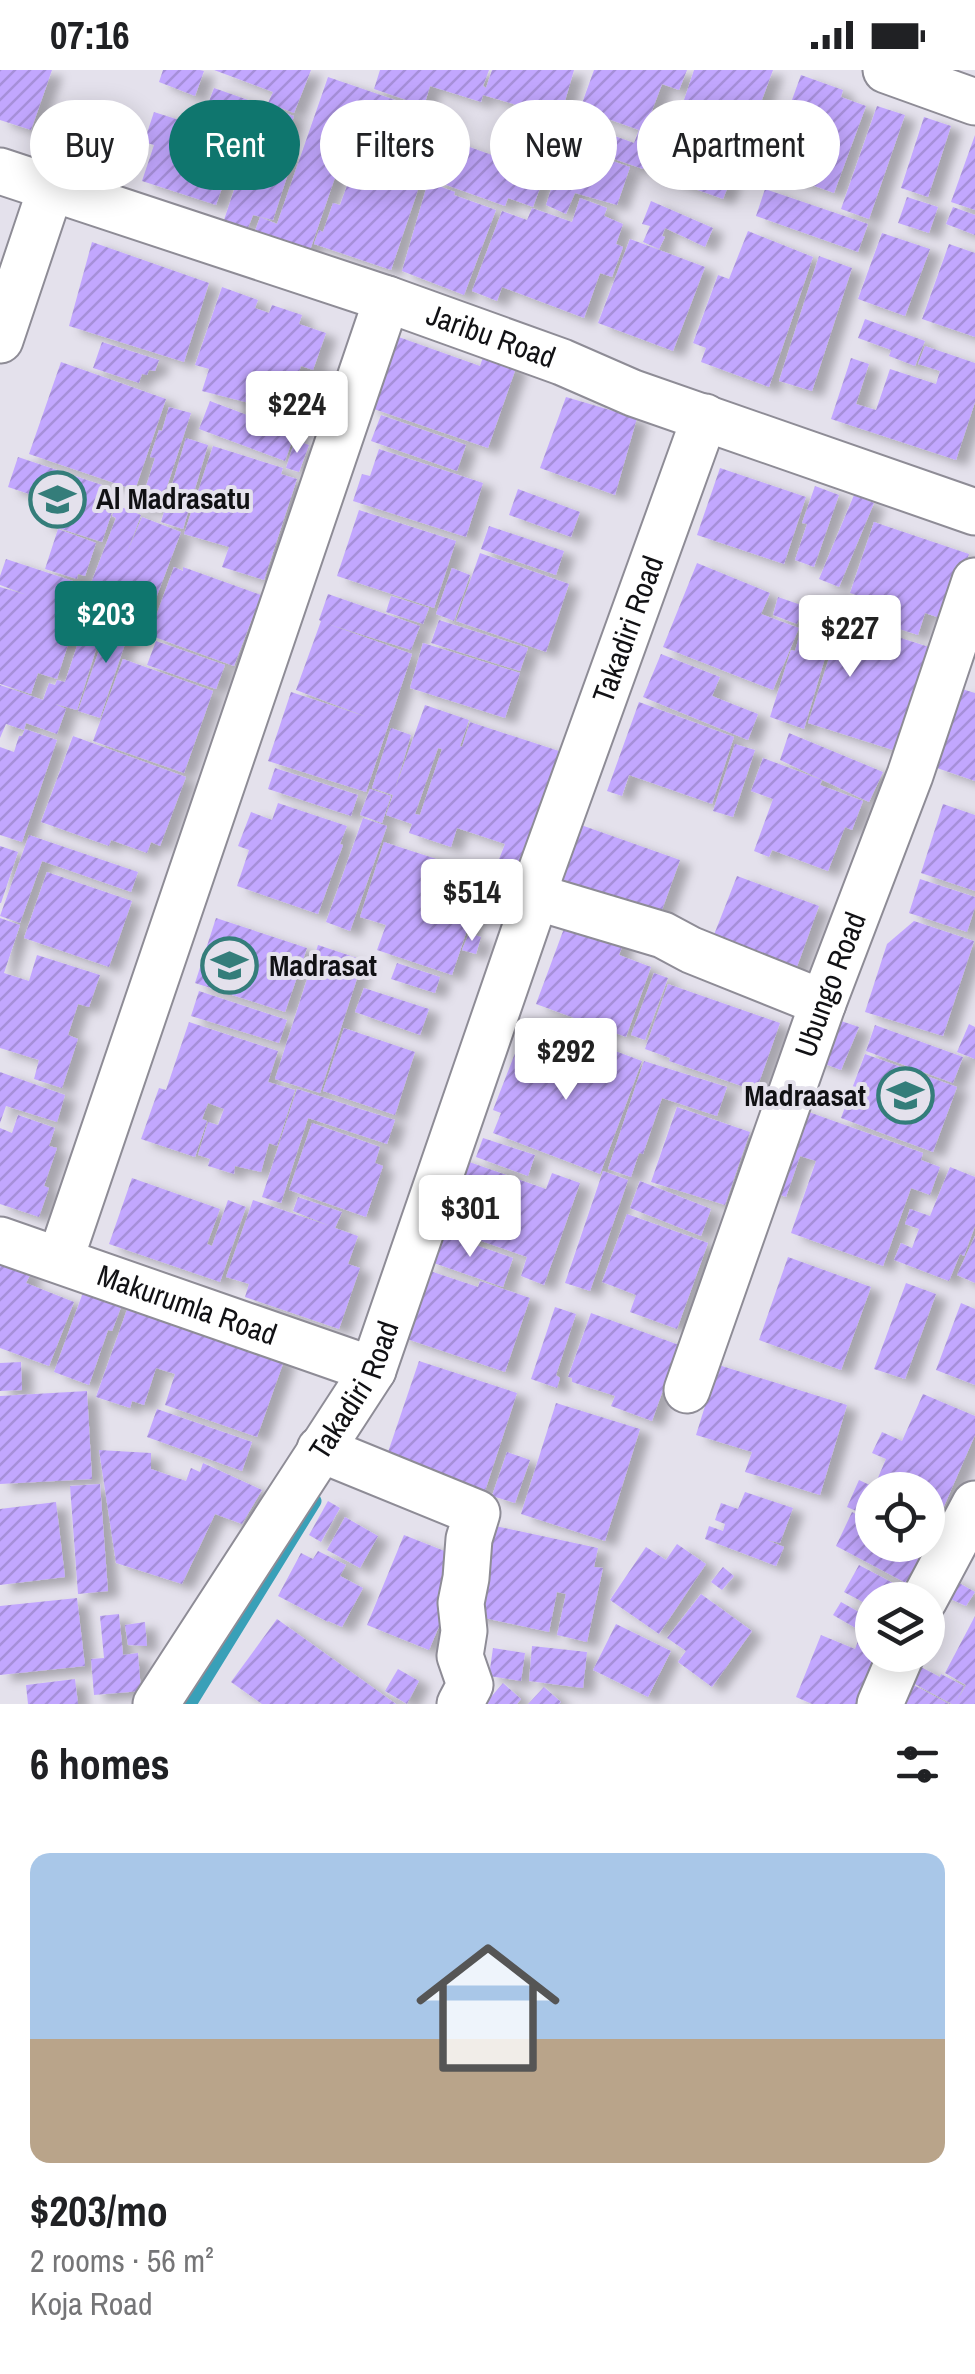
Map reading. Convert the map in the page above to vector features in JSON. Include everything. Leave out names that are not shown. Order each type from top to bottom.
[{"type":"street","points":[[886,70],[975,102]]},
{"type":"street","name":"Jaribu Road","points":[[0,172],[30,181]]},
{"type":"street","points":[[0,340],[50,190]]},
{"type":"street","name":"Jaribu Road","points":[[57,190],[386,300],[562,362],[633,393],[975,512]]},
{"type":"street","points":[[60,1260],[386,300]]},
{"type":"street","name":"Takadiri Road","points":[[156,1704],[373,1370],[536,898],[540,874],[706,418]]},
{"type":"street","name":"Ubungo Road","points":[[687,1390],[824,1003],[910,776],[975,581]]},
{"type":"street","points":[[536,898],[663,935],[824,1003]]},
{"type":"street","name":"Makurumla Road","points":[[0,1240],[373,1370]]},
{"type":"street","points":[[320,1449],[478,1513],[469,1539],[461,1603],[464,1631],[460,1656],[470,1686],[460,1704]]},
{"type":"street","points":[[934,1582],[975,1504]]},
{"type":"street","points":[[880,1704],[894,1672]]},
{"type":"building","points":[[0,70],[52,70],[42,100],[30,100],[30,130],[0,120]]},
{"type":"building","points":[[163,70],[204,71],[195,96],[159,82]]},
{"type":"building","points":[[214,70],[311,70],[299,100],[269,100],[273,92]]},
{"type":"building","points":[[380,70],[489,70],[483,86],[486,88],[492,70],[574,70],[565,100],[500,100],[483,95],[481,102],[430,86],[426,100],[406,100],[374,89]]},
{"type":"building","points":[[594,70],[687,70],[679,90],[662,84],[656,100],[637,100],[637,129],[617,122],[617,100],[583,100]]},
{"type":"building","points":[[694,70],[773,70],[762,100],[684,100]]},
{"type":"building","points":[[801,75],[843,90],[841,97],[866,106],[840,177],[840,100],[792,100]]},
{"type":"building","points":[[328,77],[395,100],[320,100]]},
{"type":"building","points":[[214,88],[248,100],[210,100]]},
{"type":"building","points":[[320,100],[320,190],[331,190],[309,253],[254,234],[260,217],[277,224],[289,190],[300,190],[300,158]]},
{"type":"building","points":[[877,106],[905,115],[869,219],[841,209]]},
{"type":"building","points":[[154,112],[169,117],[169,190],[149,183],[149,160],[154,145],[149,144]]},
{"type":"building","points":[[924,117],[951,126],[928,197],[901,188]]},
{"type":"building","points":[[637,135],[637,167],[617,160],[617,137],[634,143]]},
{"type":"building","points":[[975,135],[975,210],[951,202]]},
{"type":"building","points":[[470,147],[490,154],[490,190],[539,190],[533,207],[508,198],[505,206],[460,190],[470,190]]},
{"type":"building","points":[[617,163],[630,167],[617,205],[575,193],[566,214],[546,205],[551,190],[617,190]]},
{"type":"building","points":[[170,190],[221,190],[216,205]]},
{"type":"building","points":[[234,190],[283,190],[273,220],[253,215],[248,228],[224,220]]},
{"type":"building","points":[[345,190],[418,190],[391,270],[314,244],[319,230],[323,232],[333,203],[340,205]]},
{"type":"building","points":[[426,190],[450,190],[496,210],[464,295],[402,271]]},
{"type":"building","points":[[698,190],[727,190],[723,199]]},
{"type":"building","points":[[768,190],[868,224],[858,252],[756,216]]},
{"type":"building","points":[[907,197],[938,207],[929,233],[898,223]]},
{"type":"building","points":[[580,198],[607,208],[604,216],[623,224],[616,244],[623,247],[612,277],[600,273],[584,318],[502,287],[497,301],[472,291],[502,211],[527,220],[532,208],[572,222]]},
{"type":"building","points":[[651,201],[713,228],[705,247],[665,228],[659,249],[643,242],[650,226],[642,224]]},
{"type":"building","points":[[953,207],[975,215],[975,235],[946,224]]},
{"type":"building","points":[[748,231],[813,257],[769,387],[701,362],[706,348],[693,343],[718,275],[729,279]]},
{"type":"building","points":[[882,233],[930,249],[905,316],[858,299]]},
{"type":"building","points":[[630,239],[705,267],[673,351],[598,323]]},
{"type":"building","points":[[92,242],[209,283],[184,362],[69,326]]},
{"type":"building","points":[[949,244],[975,253],[975,337],[922,319]]},
{"type":"building","points":[[819,256],[852,268],[812,391],[779,381]]},
{"type":"building","points":[[222,287],[258,300],[255,308],[269,313],[272,305],[302,315],[299,324],[326,333],[313,370],[301,366],[293,391],[268,383],[261,406],[202,391],[209,369],[195,365]]},
{"type":"building","points":[[865,319],[925,341],[915,366],[889,356],[891,350],[858,338]]},
{"type":"building","points":[[393,335],[480,366],[484,354],[517,365],[488,448],[368,407]]},
{"type":"building","points":[[102,342],[159,360],[155,371],[142,374],[139,383],[93,368]]},
{"type":"building","points":[[925,346],[975,363],[975,402],[956,460],[831,419],[851,358],[869,364],[856,404],[876,410],[890,369],[936,384],[940,371],[918,364]]},
{"type":"building","points":[[61,362],[166,399],[135,490],[29,454]]},
{"type":"building","points":[[566,397],[637,418],[615,495],[540,468]]},
{"type":"building","points":[[210,401],[295,433],[285,461],[199,429]]},
{"type":"building","points":[[169,407],[191,413],[159,511],[145,509],[132,505],[137,491],[144,493],[155,458],[150,457]]},
{"type":"building","points":[[381,415],[466,445],[457,471],[371,441]]},
{"type":"building","points":[[186,438],[208,445],[183,529],[161,522]]},
{"type":"building","points":[[295,440],[309,445],[299,472],[286,468]]},
{"type":"building","points":[[213,446],[283,468],[281,474],[297,479],[264,580],[222,567],[229,547],[184,534]]},
{"type":"building","points":[[379,449],[483,483],[466,537],[353,501],[362,474],[370,476]]},
{"type":"building","points":[[18,457],[105,486],[98,508],[112,512],[102,542],[40,522],[47,500],[8,487]]},
{"type":"building","points":[[720,468],[806,497],[784,564],[697,535]]},
{"type":"building","points":[[815,486],[839,495],[814,567],[795,560]]},
{"type":"building","points":[[518,489],[580,512],[571,537],[509,515]]},
{"type":"building","points":[[854,495],[874,503],[839,587],[819,579]]},
{"type":"building","points":[[116,505],[141,515],[127,553],[142,517],[181,532],[147,622],[108,608],[113,594],[90,586],[116,518],[112,516]]},
{"type":"building","points":[[359,510],[456,541],[434,608],[337,576]]},
{"type":"building","points":[[874,522],[969,554],[946,620],[925,613],[918,635],[890,626],[897,609],[850,593]]},
{"type":"building","points":[[489,526],[564,551],[556,575],[481,549]]},
{"type":"building","points":[[58,529],[96,543],[85,576],[78,574],[77,579],[45,569]]},
{"type":"building","points":[[480,553],[569,584],[546,652],[456,621]]},
{"type":"building","points":[[6,559],[79,583],[69,610],[78,613],[57,679],[38,673],[31,694],[0,684],[0,587],[27,595],[0,585]]},
{"type":"building","points":[[697,563],[770,593],[761,614],[799,628],[773,690],[663,647]]},
{"type":"building","points":[[174,567],[261,595],[234,666],[149,635]]},
{"type":"building","points":[[452,568],[470,575],[454,621],[436,614]]},
{"type":"building","points":[[328,594],[420,626],[411,650],[328,624],[412,654],[366,792],[268,761],[291,692],[367,717],[296,690]]},
{"type":"building","points":[[391,596],[429,608],[423,624],[386,612]]},
{"type":"building","points":[[778,597],[804,606],[797,624],[773,615]]},
{"type":"building","points":[[807,608],[929,647],[896,751],[808,723],[833,646],[825,644],[821,657],[825,658],[804,729],[770,717]]},
{"type":"building","points":[[112,613],[133,620],[100,718],[78,711]]},
{"type":"building","points":[[80,616],[104,624],[77,710],[55,704],[66,709],[57,734],[26,723],[24,730],[6,724],[0,738],[0,685],[43,700],[49,683],[65,682],[77,646],[70,645]]},
{"type":"building","points":[[439,620],[528,648],[520,671],[431,643]]},
{"type":"building","points":[[156,641],[225,665],[216,689],[147,665]]},
{"type":"building","points":[[423,643],[520,673],[505,718],[410,688]]},
{"type":"building","points":[[661,654],[720,677],[712,696],[758,714],[748,740],[643,697]]},
{"type":"building","points":[[123,659],[213,691],[184,773],[93,741]]},
{"type":"building","points":[[962,689],[975,693],[975,781],[934,767]]},
{"type":"building","points":[[639,702],[734,737],[712,804],[629,775],[622,796],[607,791]]},
{"type":"building","points":[[425,705],[469,720],[462,747],[470,722],[559,751],[527,849],[525,870],[498,862],[505,844],[457,828],[451,847],[409,833],[412,824],[386,815],[393,795],[372,788],[391,728],[411,735],[395,789]],"holes":[[[438,748],[442,749],[420,815],[415,814]]]},
{"type":"building","points":[[25,729],[57,740],[22,842],[0,835],[0,747],[14,752]]},
{"type":"building","points":[[789,733],[883,772],[869,802],[780,760]]},
{"type":"building","points":[[73,736],[186,777],[160,846],[151,842],[147,853],[111,840],[109,846],[41,822]]},
{"type":"building","points":[[735,744],[755,750],[733,817],[713,811]]},
{"type":"building","points":[[763,758],[822,780],[820,785],[863,801],[852,830],[845,827],[828,871],[772,850],[769,857],[754,851],[773,799],[751,791]]},
{"type":"building","points":[[275,768],[358,795],[351,816],[268,789]]},
{"type":"building","points":[[370,789],[391,796],[382,823],[360,815]]},
{"type":"building","points":[[278,803],[347,826],[318,914],[237,886],[249,850],[238,846],[251,812],[272,820]]},
{"type":"building","points":[[943,804],[975,815],[975,891],[921,873]]},
{"type":"building","points":[[363,818],[387,826],[350,931],[326,922]]},
{"type":"building","points":[[581,825],[680,860],[658,921],[560,886]]},
{"type":"building","points":[[29,835],[138,872],[131,892],[42,861],[20,923],[0,916]]},
{"type":"building","points":[[384,842],[501,880],[493,901],[478,897],[452,975],[377,950],[386,925],[360,917]]},
{"type":"building","points":[[0,846],[18,852],[1,903],[0,903]]},
{"type":"building","points":[[47,872],[132,901],[109,967],[24,938]]},
{"type":"building","points":[[737,876],[819,906],[794,975],[710,945]]},
{"type":"building","points":[[920,879],[975,897],[967,932],[909,913]]},
{"type":"building","points":[[569,915],[626,936],[619,955],[651,967],[626,1037],[536,1004]]},
{"type":"building","points":[[0,918],[20,925],[4,973],[29,981],[37,955],[100,975],[89,1007],[78,1004],[68,1035],[78,1039],[62,1088],[34,1079],[39,1060],[0,1048]]},
{"type":"building","points":[[216,918],[307,948],[285,1012],[195,983]]},
{"type":"building","points":[[914,921],[974,941],[943,1036],[865,1012],[887,944]]},
{"type":"building","points":[[469,933],[481,937],[476,954],[462,950]]},
{"type":"building","points":[[318,945],[363,960],[320,1093],[275,1079]]},
{"type":"building","points":[[397,963],[440,977],[435,993],[391,979]]},
{"type":"building","points":[[654,973],[668,978],[645,1040],[631,1035]]},
{"type":"building","points":[[668,984],[780,1023],[756,1091],[645,1049]]},
{"type":"building","points":[[364,988],[429,1009],[420,1035],[355,1012]]},
{"type":"building","points":[[199,991],[287,1020],[279,1043],[191,1016]]},
{"type":"building","points":[[838,1020],[859,1027],[841,1070],[811,1059]]},
{"type":"building","points":[[189,1022],[278,1051],[268,1082],[295,1090],[277,1146],[269,1143],[261,1172],[235,1166],[234,1174],[208,1166],[210,1159],[198,1155],[208,1122],[218,1125],[224,1109],[208,1103],[202,1119],[207,1121],[195,1157],[141,1139],[159,1088],[166,1090]]},
{"type":"building","points":[[969,1024],[975,1027],[975,1059],[957,1052]]},
{"type":"building","points":[[875,1025],[963,1057],[953,1083],[866,1051]]},
{"type":"building","points":[[344,1028],[415,1052],[395,1115],[323,1091]]},
{"type":"building","points":[[591,1042],[642,1061],[600,1174],[493,1133],[501,1113],[493,1110],[519,1043],[581,1067]]},
{"type":"building","points":[[865,1054],[957,1087],[933,1152],[841,1118]]},
{"type":"building","points":[[644,1061],[727,1087],[717,1116],[662,1098],[631,1177],[608,1169]]},
{"type":"building","points":[[0,1072],[65,1095],[57,1122],[6,1106],[0,1123]]},
{"type":"building","points":[[297,1089],[395,1120],[387,1144],[308,1118],[281,1203],[262,1197]]},
{"type":"building","points":[[792,1106],[923,1153],[921,1160],[940,1167],[930,1195],[911,1188],[883,1266],[791,1233],[816,1161],[800,1156],[786,1197],[763,1189]]},
{"type":"building","points":[[677,1107],[750,1132],[725,1205],[651,1182]]},
{"type":"building","points":[[18,1115],[55,1128],[49,1146],[57,1148],[39,1217],[0,1204],[0,1128],[12,1133]]},
{"type":"building","points":[[312,1123],[380,1147],[375,1163],[383,1166],[366,1217],[289,1190]]},
{"type":"building","points":[[483,1138],[535,1155],[528,1176],[476,1157]]},
{"type":"building","points":[[455,1157],[546,1189],[552,1173],[580,1183],[544,1285],[521,1276],[527,1257],[432,1224]]},
{"type":"building","points":[[950,1167],[975,1177],[975,1226],[949,1281],[894,1260],[901,1243],[912,1248],[919,1229],[905,1224],[910,1209],[930,1216]]},
{"type":"building","points":[[603,1171],[628,1180],[590,1291],[565,1283]]},
{"type":"building","points":[[132,1178],[220,1209],[207,1244],[212,1246],[228,1200],[246,1207],[220,1282],[109,1244]]},
{"type":"building","points":[[640,1181],[711,1209],[701,1236],[630,1208]]},
{"type":"building","points":[[298,1197],[342,1212],[335,1228],[358,1236],[348,1264],[360,1268],[339,1329],[245,1297],[249,1284],[226,1277],[253,1200],[330,1226],[293,1211]]},
{"type":"building","points":[[627,1214],[708,1243],[677,1329],[630,1312],[636,1295],[602,1282]]},
{"type":"building","points":[[438,1232],[513,1258],[503,1287],[428,1261]]},
{"type":"building","points":[[975,1236],[975,1283],[957,1275]]},
{"type":"building","points":[[788,1257],[871,1287],[841,1370],[759,1340]]},
{"type":"building","points":[[0,1259],[32,1271],[26,1283],[74,1302],[49,1366],[0,1348]]},
{"type":"building","points":[[421,1268],[478,1287],[480,1281],[530,1298],[505,1372],[398,1336]]},
{"type":"building","points":[[906,1283],[936,1294],[905,1379],[874,1369]]},
{"type":"building","points":[[85,1287],[123,1302],[112,1331],[108,1330],[89,1385],[54,1372]]},
{"type":"building","points":[[961,1303],[975,1309],[975,1385],[936,1370]]},
{"type":"building","points":[[129,1304],[285,1358],[257,1437],[165,1405],[175,1374],[156,1368],[144,1405],[132,1401],[130,1408],[96,1397]]},
{"type":"building","points":[[555,1307],[576,1314],[556,1375],[560,1378],[557,1388],[531,1379]]},
{"type":"building","points":[[591,1313],[679,1345],[652,1421],[611,1406],[615,1396],[572,1382],[568,1377]]},
{"type":"building","points":[[419,1361],[517,1393],[484,1494],[385,1461]]},
{"type":"building","points":[[21,1362],[22,1390],[0,1391],[0,1363]]},
{"type":"building","points":[[709,1362],[847,1405],[820,1495],[745,1472],[752,1452],[696,1435],[705,1406],[697,1404]]},
{"type":"building","points":[[87,1391],[92,1479],[0,1484],[0,1396]]},
{"type":"building","points":[[923,1394],[975,1416],[975,1435],[945,1504],[945,1472],[880,1472],[886,1459],[872,1453],[882,1432],[902,1441]]},
{"type":"building","points":[[556,1403],[640,1429],[605,1541],[521,1514]]},
{"type":"building","points":[[157,1409],[252,1442],[242,1471],[147,1437]]},
{"type":"building","points":[[99,1450],[151,1453],[151,1469],[186,1481],[191,1468],[200,1472],[203,1463],[262,1490],[242,1524],[215,1514],[182,1584],[116,1563]]},
{"type":"building","points":[[507,1452],[530,1460],[515,1503],[492,1496]]},
{"type":"building","points":[[100,1484],[108,1591],[78,1594],[70,1486]]},
{"type":"building","points":[[855,1489],[855,1511],[847,1507]]},
{"type":"building","points":[[745,1492],[793,1508],[780,1543],[767,1540],[784,1547],[776,1566],[705,1539],[709,1526],[723,1531],[725,1524],[715,1520],[721,1503],[738,1509]]},
{"type":"building","points":[[328,1501],[340,1508],[321,1542],[309,1535]]},
{"type":"building","points":[[56,1502],[65,1577],[0,1585],[0,1509]]},
{"type":"building","points":[[852,1512],[855,1514],[855,1556],[836,1546]]},
{"type":"building","points":[[345,1517],[378,1536],[360,1568],[327,1550]]},
{"type":"building","points":[[486,1524],[598,1548],[594,1567],[603,1568],[587,1642],[557,1635],[566,1594],[557,1592],[549,1632],[466,1614]]},
{"type":"building","points":[[404,1535],[447,1552],[442,1566],[461,1574],[429,1650],[367,1625]]},
{"type":"building","points":[[677,1544],[706,1564],[659,1634],[610,1600],[646,1547],[666,1560]]},
{"type":"building","points":[[318,1551],[346,1565],[340,1576],[363,1588],[342,1627],[278,1596],[301,1553],[313,1559]]},
{"type":"building","points":[[866,1562],[917,1562],[904,1582]]},
{"type":"building","points":[[859,1565],[891,1582],[855,1582],[855,1598],[844,1592]]},
{"type":"building","points":[[723,1567],[734,1576],[722,1590],[711,1582]]},
{"type":"building","points":[[945,1575],[975,1592],[966,1606],[945,1597],[945,1582],[941,1582]]},
{"type":"building","points":[[701,1594],[752,1631],[712,1687],[678,1662],[686,1651],[667,1638]]},
{"type":"building","points":[[77,1598],[85,1666],[0,1675],[0,1606]]},
{"type":"building","points":[[841,1602],[855,1610],[855,1628],[833,1615]]},
{"type":"building","points":[[119,1614],[123,1655],[138,1653],[141,1691],[94,1695],[91,1659],[104,1658],[100,1616]]},
{"type":"building","points":[[975,1616],[975,1704],[952,1704],[909,1681],[914,1672],[930,1672],[940,1677],[941,1674],[964,1686],[957,1701],[966,1685],[945,1673]]},
{"type":"building","points":[[277,1619],[396,1704],[262,1704],[231,1682]]},
{"type":"building","points":[[145,1622],[147,1646],[128,1645],[125,1625]]},
{"type":"building","points":[[616,1624],[671,1651],[648,1697],[593,1670]]},
{"type":"building","points":[[821,1635],[855,1649],[855,1672],[870,1672],[856,1704],[812,1704],[796,1697]]},
{"type":"building","points":[[532,1646],[587,1652],[583,1688],[529,1681]]},
{"type":"building","points":[[493,1648],[525,1653],[521,1681],[489,1676]]},
{"type":"building","points":[[398,1669],[419,1681],[407,1704],[385,1691]]},
{"type":"building","points":[[75,1679],[78,1704],[28,1704],[26,1685]]},
{"type":"building","points":[[908,1682],[949,1704],[896,1704]]},
{"type":"building","points":[[503,1683],[521,1699],[517,1704],[485,1704]]},
{"type":"building","points":[[544,1687],[561,1702],[528,1704]]},
{"type":"waterway","points":[[189,1704],[314,1501]]},
{"type":"place","name":"Al Madrasatu","points":[[57,499]]},
{"type":"place","name":"Madrasat","points":[[230,966]]},
{"type":"place","name":"Madraasat","points":[[905,1096]]}]
